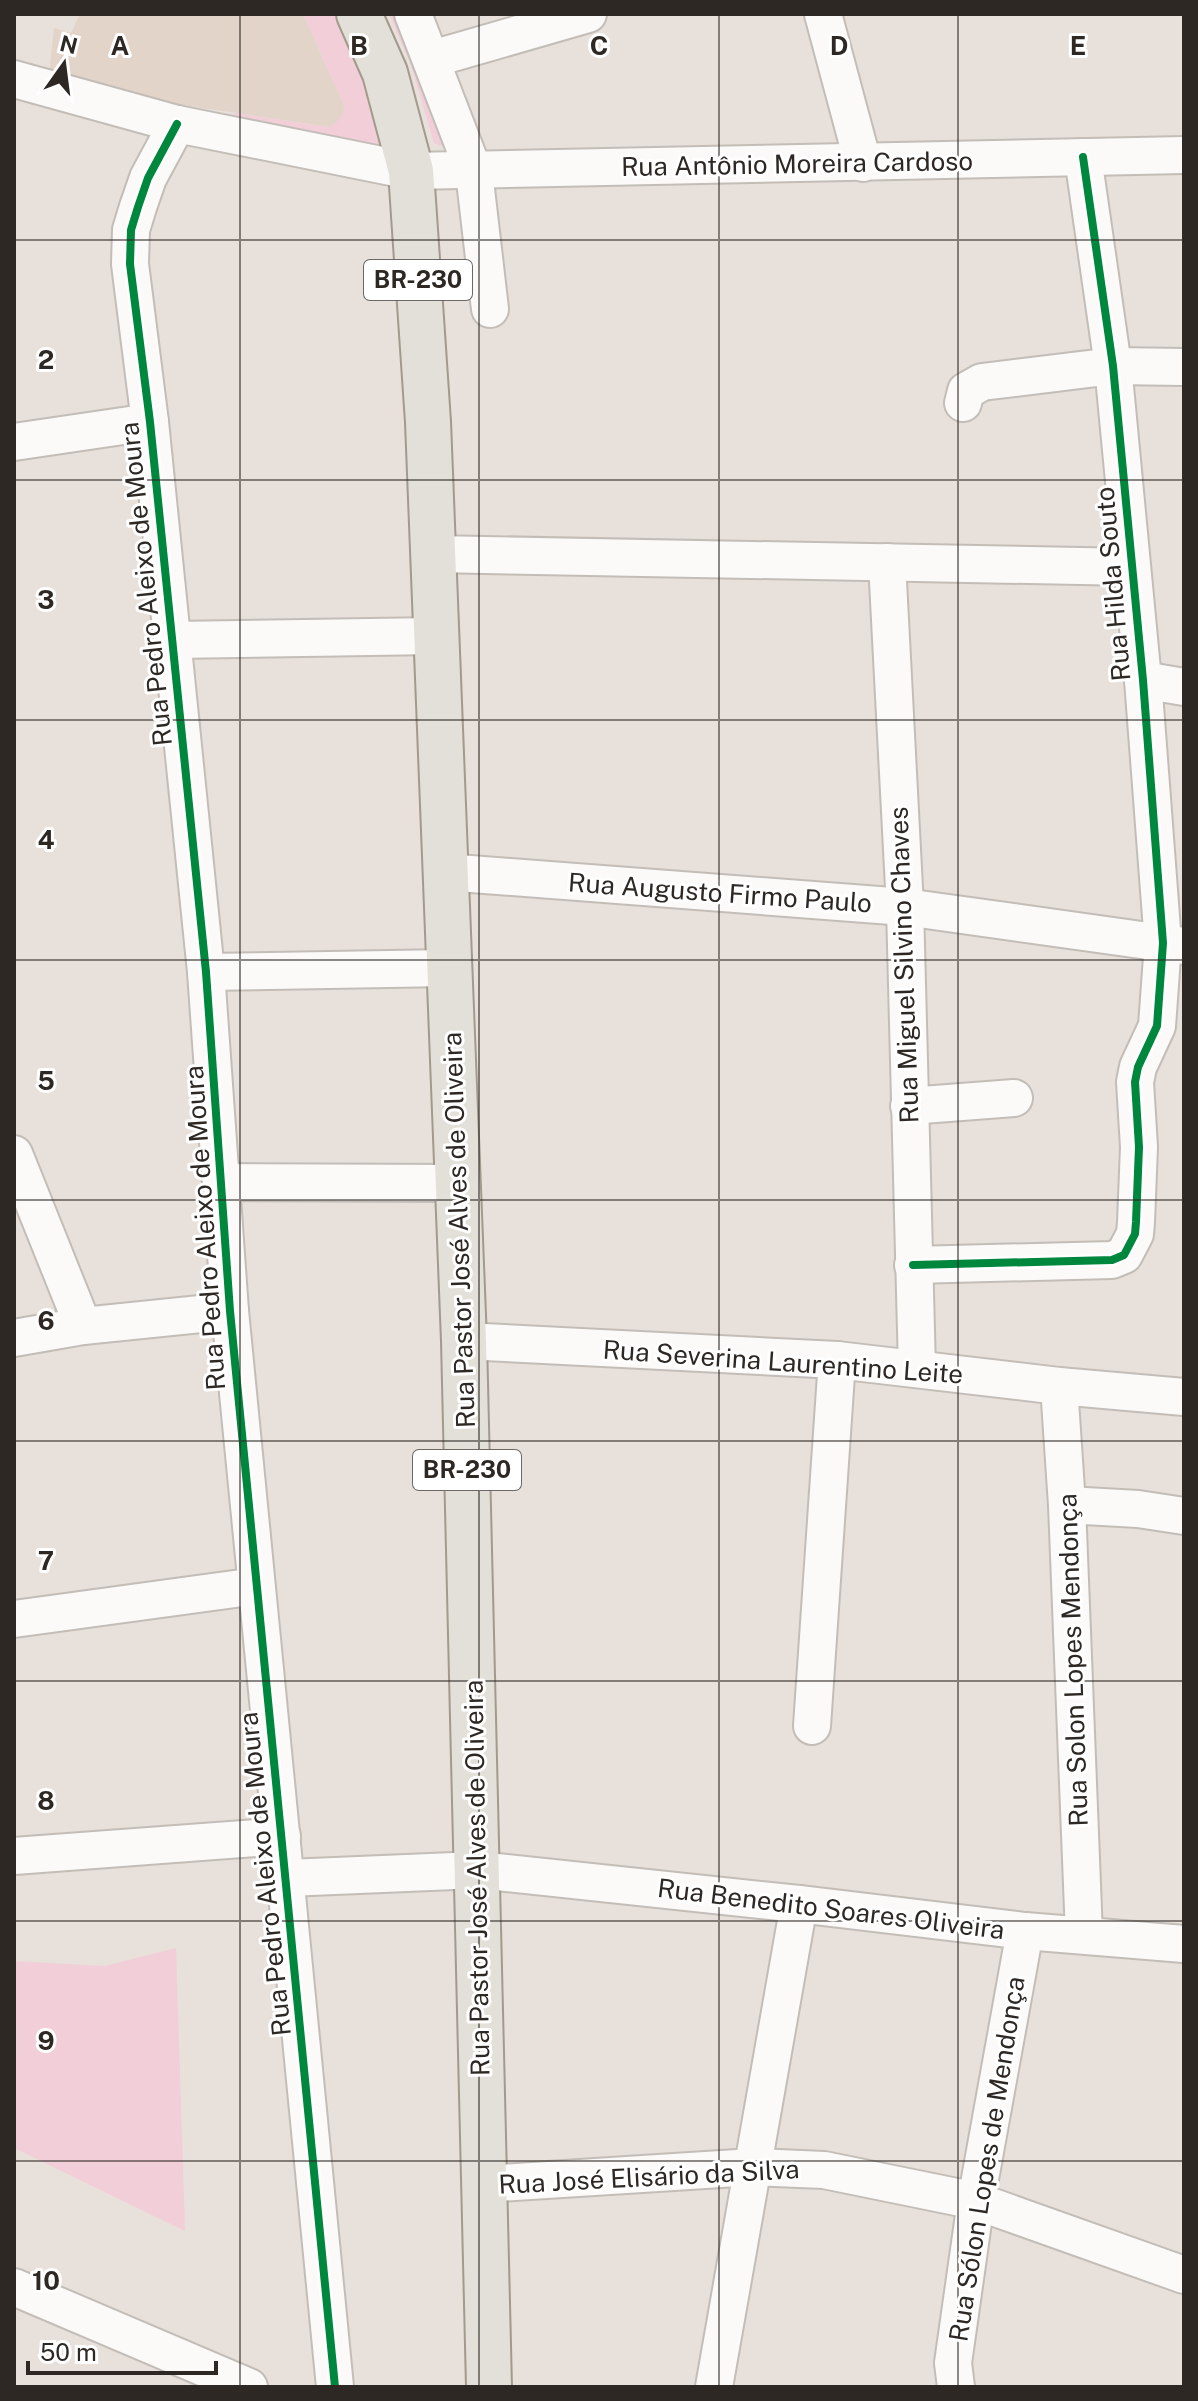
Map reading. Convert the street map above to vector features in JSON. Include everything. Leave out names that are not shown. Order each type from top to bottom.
[{"type":"main road","name":"BR-230","points":[[359,14],[385,73],[411,171],[434,554]]},
{"type":"main road","name":"Rua Pastor José Alves de Oliveira","points":[[434,554],[464,1341],[489,2387]]},
{"type":"street","points":[[413,14],[474,172],[490,309]]},
{"type":"street","points":[[432,59],[588,14]]},
{"type":"street","points":[[823,14],[863,163]]},
{"type":"street","name":"Rua Antônio Moreira Cardoso","points":[[14,79],[177,124],[411,171],[1184,155]]},
{"type":"street","name":"Rua Pedro Aleixo de Moura","points":[[177,124],[148,178],[131,230],[130,264],[150,422],[206,972],[230,1311],[335,2387]]},
{"type":"street","name":"Rua Hilda Souto","points":[[913,1265],[1112,1260],[1124,1255],[1135,1234],[1139,1147],[1135,1082],[1138,1067],[1157,1026],[1173,945],[1143,680],[1113,366],[1083,157]]},
{"type":"street","points":[[963,403],[966,391],[982,382],[1113,366],[1184,367]]},
{"type":"street","points":[[14,442],[150,422]]},
{"type":"street","points":[[434,554],[1132,567]]},
{"type":"street","name":"Rua Miguel Silvino Chaves","points":[[887,562],[905,907],[917,1369]]},
{"type":"street","points":[[173,640],[437,636]]},
{"type":"street","points":[[1143,680],[1184,687]]},
{"type":"street","name":"Rua Augusto Firmo Paulo","points":[[445,872],[905,907],[1173,945]]},
{"type":"street","points":[[206,972],[449,968]]},
{"type":"street","points":[[909,1106],[1014,1098]]},
{"type":"street","points":[[14,1154],[83,1326]]},
{"type":"street","points":[[222,1182],[458,1183]]},
{"type":"street","points":[[14,1338],[83,1326],[230,1311]]},
{"type":"street","name":"Rua Severina Laurentino Leite","points":[[464,1341],[837,1360],[1167,1396]]},
{"type":"street","points":[[812,1726],[837,1360]]},
{"type":"street","name":"Rua Solon Lopes Mendonça","points":[[1059,1386],[1067,1505],[1084,1935]]},
{"type":"street","points":[[1067,1505],[1138,1509],[1184,1516]]},
{"type":"street","points":[[14,1619],[256,1586]]},
{"type":"street","points":[[14,1856],[282,1836]]},
{"type":"street","name":"Rua Benedito Soares Oliveira","points":[[287,1878],[478,1870],[1025,1931],[1184,1944]]},
{"type":"street","points":[[714,2387],[799,1904]]},
{"type":"street","name":"Rua Sólon Lopes de Mendonça","points":[[956,2387],[953,2363],[976,2201],[1025,1931]]},
{"type":"street","name":"Rua José Elisário da Silva","points":[[483,2184],[753,2167],[824,2170],[976,2201],[1184,2275]]},
{"type":"street","points":[[14,2287],[249,2387]]},
{"type":"shaded area","points":[[80,14],[303,14],[344,111],[338,123],[329,127],[48,85],[54,28],[71,33]]},
{"type":"shaded area","points":[[303,14],[337,14],[347,31],[384,134],[380,146],[365,156],[233,119],[234,113],[329,127],[340,118],[344,105]]},
{"type":"shaded area","points":[[389,14],[397,14],[447,146],[434,143],[411,65]]},
{"type":"shaded area","points":[[176,1948],[185,2231],[14,2148],[14,1961],[105,1966]]},
{"type":"cycle path","points":[[177,124],[148,178],[138,207],[131,230],[130,264],[150,422],[206,972],[230,1311],[335,2387]]},
{"type":"cycle path","points":[[913,1265],[1112,1260],[1124,1255],[1135,1234],[1139,1147],[1135,1082],[1138,1067],[1157,1026],[1163,943],[1143,680],[1113,366],[1083,157]]}]
